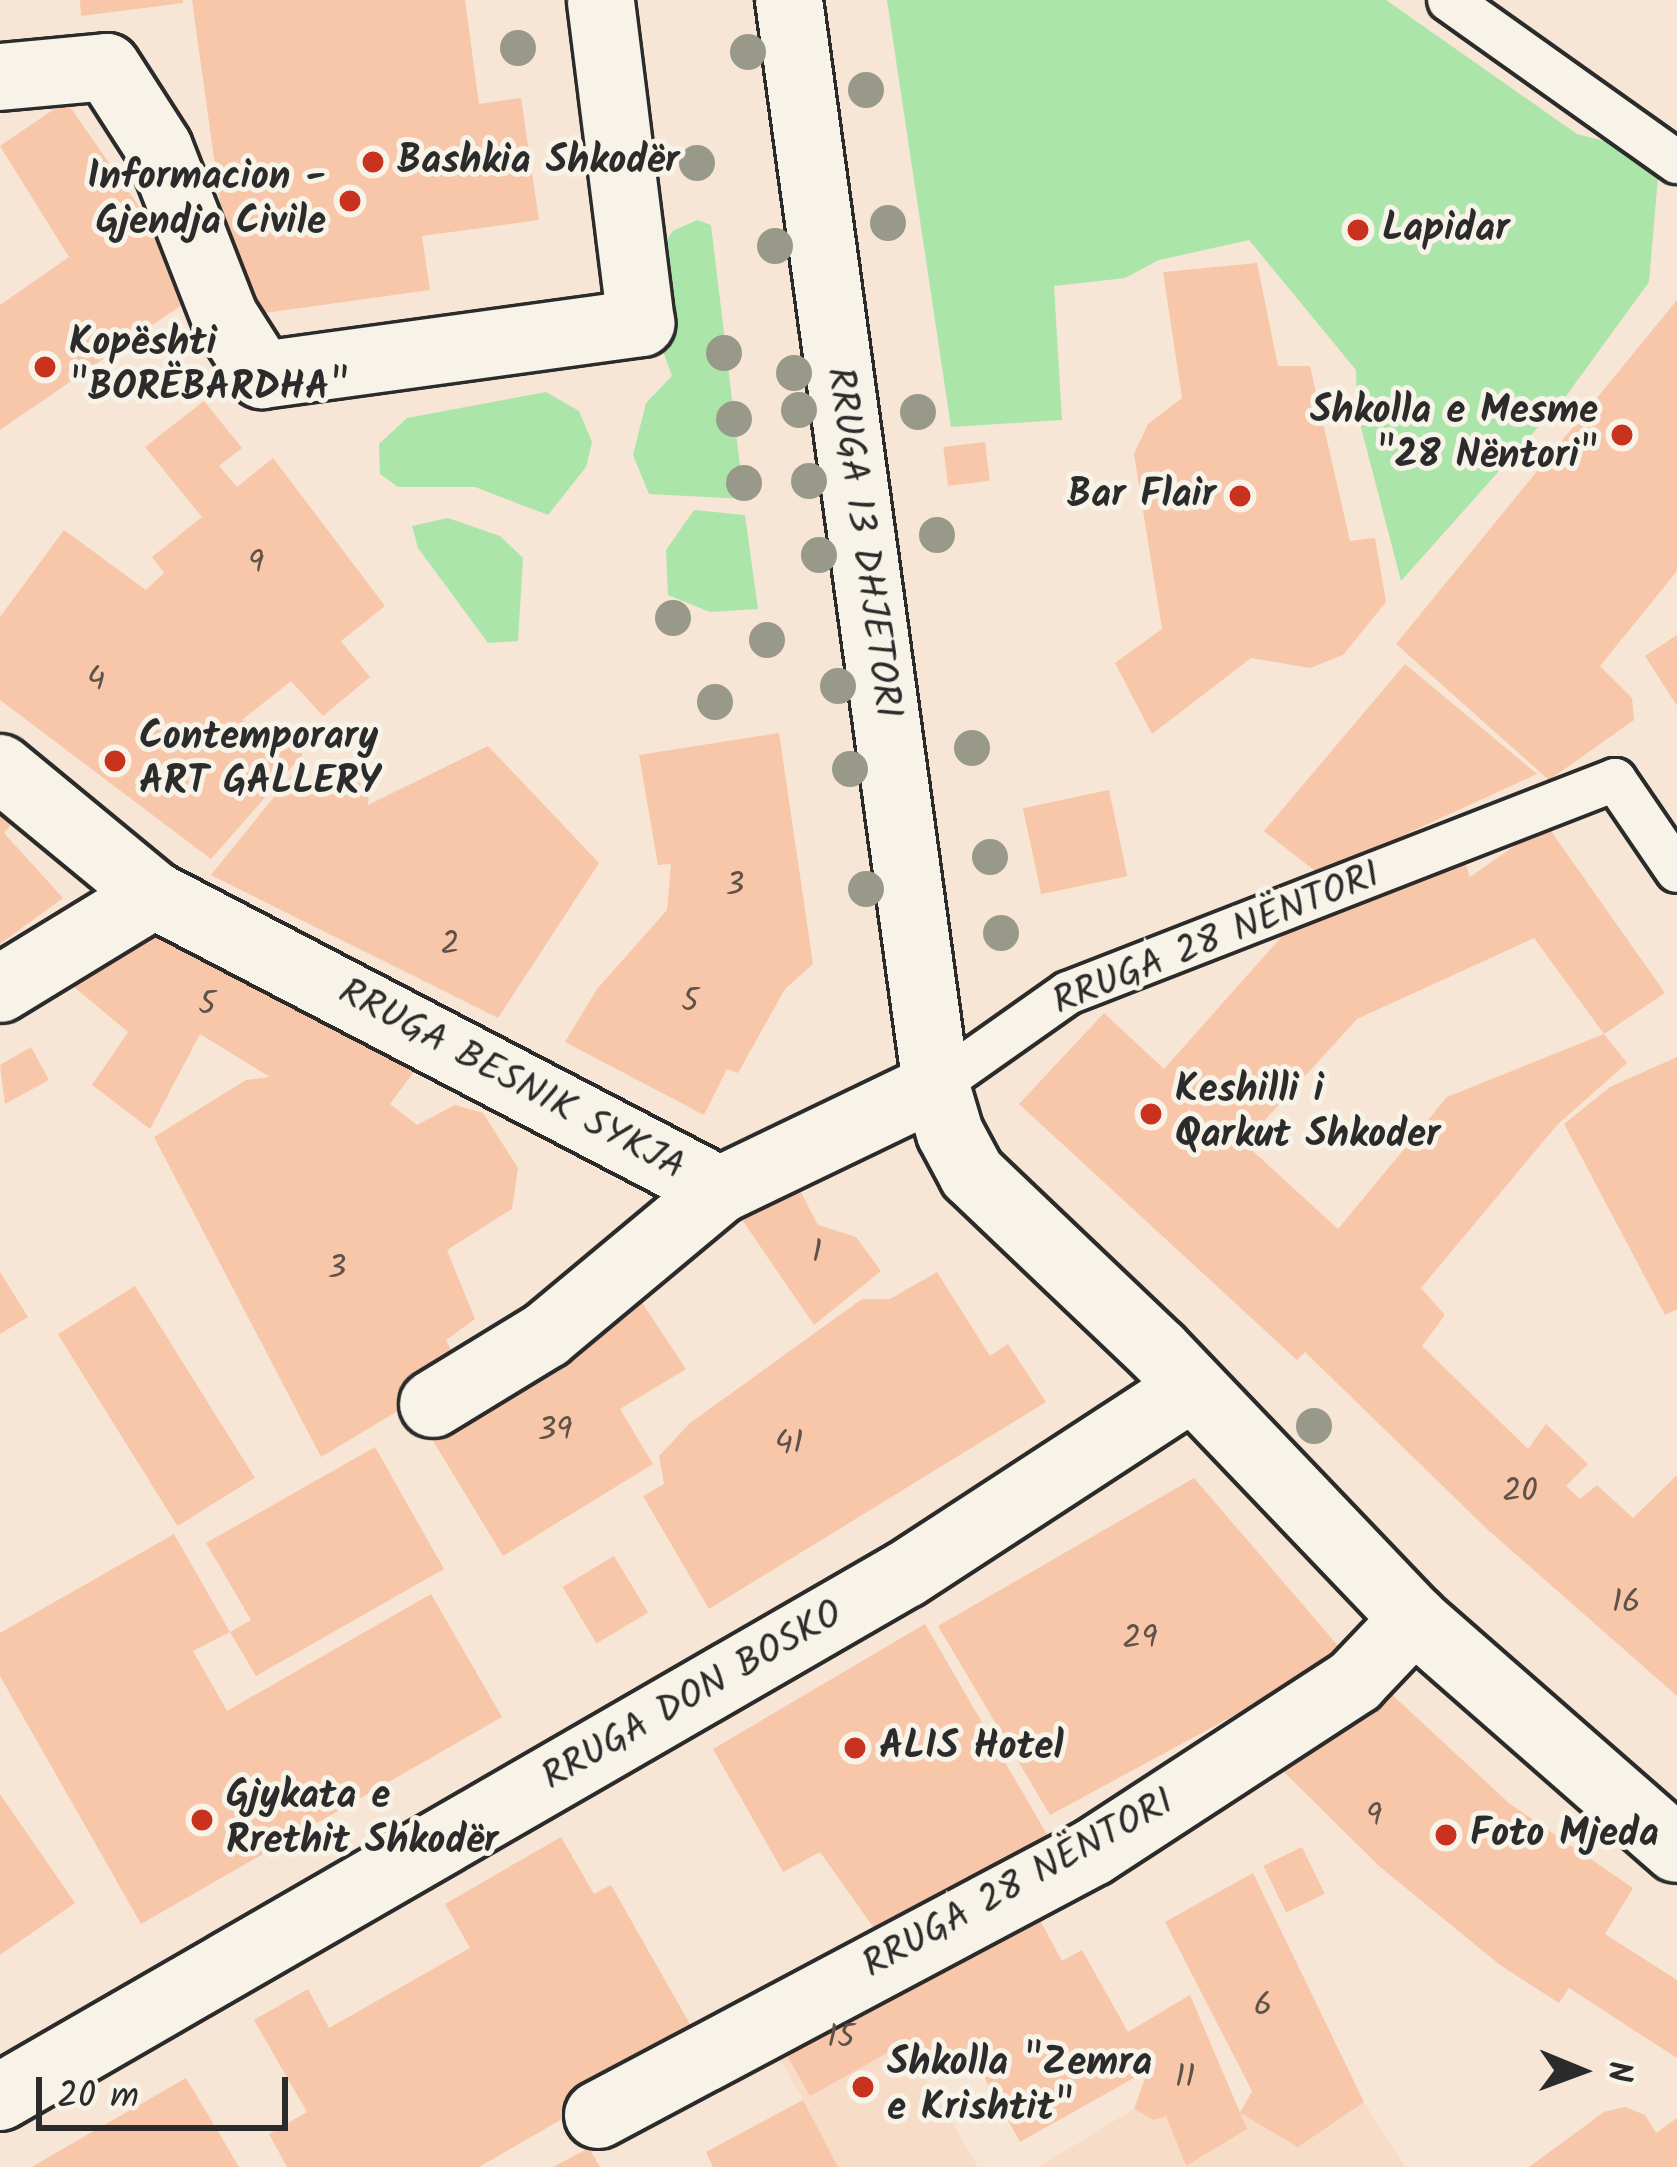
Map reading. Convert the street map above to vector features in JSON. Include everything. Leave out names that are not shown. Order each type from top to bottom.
[{"type":"street","points":[[0,77],[107,67],[159,148],[225,317],[262,374],[641,323],[601,0]]},
{"type":"street","name":"RRUGA 13 DHJETORI","points":[[789,0],[936,1086]]},
{"type":"street","name":"RRUGA BESNIK SYKJA","points":[[0,768],[154,895],[719,1190],[936,1086]]},
{"type":"street","points":[[0,989],[154,895]]},
{"type":"street","points":[[936,1086],[972,1174],[1158,1351],[1188,1390],[1414,1619],[1677,1849]]},
{"type":"street","points":[[433,1404],[546,1335],[719,1190]]},
{"type":"street","name":"RRUGA DON BOSKO","points":[[0,2096],[906,1574],[1188,1390]]},
{"type":"street","name":"RRUGA 28 NËNTORI","points":[[598,2114],[1093,1852],[1355,1681],[1414,1619]]},
{"type":"lane","points":[[1449,0],[1677,162]]},
{"type":"lane","name":"RRUGA 28 NËNTORI","points":[[936,1086],[1068,993],[1615,780],[1677,871]]},
{"type":"shaded area","name":"Shkolla \"Zemra e Krishtit\"","points":[[871,1983],[978,2167],[713,2167],[706,2152],[803,2100],[768,2039]]},
{"type":"shaded area","name":"Shkolla \"Zemra e Krishtit\"","points":[[1364,2102],[1405,2167],[1038,2167],[1134,2109],[1154,2120],[1166,2116],[1185,2165],[1240,2113],[1298,2146]]},
{"type":"green space","points":[[887,0],[1386,0],[1577,134],[1608,142],[1658,177],[1649,282],[1566,396],[1401,581],[1357,412],[1356,370],[1249,240],[1159,260],[1125,278],[1054,286],[1062,420],[951,427]]},
{"type":"green space","points":[[697,220],[711,225],[744,499],[649,494],[633,455],[646,403],[672,376],[656,332],[655,256],[673,231]]},
{"type":"green space","points":[[546,392],[579,411],[592,442],[586,467],[548,515],[475,487],[398,487],[380,474],[379,444],[407,418]]},
{"type":"green space","points":[[694,510],[745,515],[758,609],[710,612],[668,595],[666,550]]},
{"type":"green space","points":[[448,518],[500,536],[523,558],[518,641],[488,643],[418,548],[412,526]]},
{"type":"building","points":[[80,0],[183,0],[183,3],[81,16]]},
{"type":"building","name":"Bashkia Shkodër","points":[[192,0],[465,0],[479,104],[521,98],[539,220],[422,236],[430,290],[236,317]]},
{"type":"building","name":"Kopështi \"BORËBARDHA\"","points":[[66,101],[199,293],[0,430],[0,305],[69,257],[0,146]]},
{"type":"building","name":"Bar Flair","points":[[1257,263],[1278,366],[1310,366],[1350,541],[1375,538],[1386,602],[1343,655],[1310,668],[1251,658],[1152,734],[1115,663],[1162,629],[1134,454],[1148,424],[1182,398],[1163,272]]},
{"type":"building","name":"Shkolla e Mesme \"28 Nëntori\"","points":[[1677,300],[1677,571],[1600,666],[1632,698],[1634,720],[1549,780],[1396,644]]},
{"type":"building","points":[[204,401],[242,448],[219,466],[237,487],[273,458],[385,606],[341,641],[370,677],[323,716],[291,681],[242,720],[303,754],[211,859],[0,700],[0,617],[64,530],[146,590],[164,573],[152,557],[202,517],[145,447]]},
{"type":"building","points":[[985,442],[990,481],[948,486],[943,447]]},
{"type":"building","points":[[1677,635],[1677,706],[1645,656]]},
{"type":"building","points":[[1405,664],[1537,774],[1319,874],[1264,831]]},
{"type":"building","points":[[779,733],[813,964],[785,989],[738,1073],[727,1069],[704,1115],[565,1042],[597,989],[667,910],[671,864],[658,865],[639,755]]},
{"type":"building","points":[[488,746],[599,863],[498,1018],[211,875],[291,776],[316,786],[323,767],[369,787],[368,805]]},
{"type":"building","points":[[1109,790],[1127,876],[1041,894],[1023,808]]},
{"type":"building","points":[[0,804],[16,819],[4,833],[63,898],[0,944]]},
{"type":"building","name":"Keshilli i Qarkut Shkoder","points":[[1546,824],[1665,993],[1604,1034],[1627,1063],[1557,1125],[1421,1288],[1445,1315],[1422,1346],[1528,1449],[1546,1424],[1588,1464],[1566,1486],[1580,1499],[1597,1485],[1633,1518],[1677,1475],[1677,1696],[1487,1529],[1305,1352],[1297,1360],[1019,1104],[1104,1013],[1164,1069],[1284,934],[1462,855],[1470,877]],"holes":[[[1534,938],[1604,1034],[1447,1097],[1338,1229],[1244,1143],[1357,1019]]]},
{"type":"building","points":[[155,922],[421,1062],[390,1104],[417,1125],[455,1105],[483,1113],[518,1168],[512,1209],[447,1250],[475,1319],[446,1340],[459,1364],[426,1394],[321,1457],[154,1137],[246,1080],[270,1077],[200,1034],[150,1129],[92,1085],[128,1032],[67,981]]},
{"type":"building","points":[[31,1047],[49,1080],[5,1104],[0,1065]]},
{"type":"building","points":[[1677,1057],[1677,1309],[1665,1315],[1564,1124],[1610,1087]]},
{"type":"building","points":[[793,1177],[818,1225],[856,1237],[881,1271],[814,1325],[736,1211]]},
{"type":"building","points":[[0,1272],[28,1317],[0,1334]]},
{"type":"building","points":[[937,1272],[990,1356],[1008,1344],[1046,1402],[709,1609],[643,1496],[664,1484],[659,1456],[690,1423],[862,1299],[890,1299]]},
{"type":"building","points":[[135,1286],[255,1478],[178,1526],[58,1334]]},
{"type":"building","points":[[641,1301],[686,1369],[620,1409],[653,1464],[503,1556],[427,1431]]},
{"type":"building","points":[[375,1447],[444,1569],[256,1676],[230,1632],[251,1620],[206,1543]]},
{"type":"building","points":[[1194,1478],[1346,1655],[1050,1815],[938,1626]]},
{"type":"building","name":"Gjykata e Rrethit Shkodër","points":[[174,1534],[230,1632],[193,1651],[227,1711],[431,1594],[502,1717],[141,1924],[0,1676],[0,1633]]},
{"type":"building","points":[[614,1556],[648,1613],[597,1643],[563,1587]]},
{"type":"building","points":[[925,1624],[1060,1857],[893,1955],[820,1852],[783,1872],[713,1749]]},
{"type":"building","points":[[1374,1678],[1510,1804],[1633,1888],[1605,1934],[1677,1980],[1677,2058],[1569,1988],[1559,2003],[1500,1965],[1379,1866],[1281,1769]]},
{"type":"building","points":[[0,1794],[75,1903],[0,1955]]},
{"type":"building","points":[[561,1837],[594,1894],[611,1885],[699,2040],[479,2167],[287,2167],[269,2134],[307,2112],[254,2020],[308,1989],[329,2028],[470,1948],[445,1904]]},
{"type":"building","points":[[1302,1847],[1325,1894],[1286,1913],[1263,1866]]},
{"type":"building","points":[[1253,1873],[1364,2102],[1298,2147],[1240,2113],[1252,2091],[1165,1922]]},
{"type":"building","points":[[1027,1896],[1062,1961],[1082,1950],[1128,2032],[1190,1995],[1247,2129],[1186,2166],[1166,2116],[1154,2120],[1134,2109],[1148,2070],[1020,2142],[968,2048],[923,2074],[905,2043],[810,2096],[776,2036]]},
{"type":"building","points":[[186,2078],[239,2167],[32,2167],[47,2158]]},
{"type":"building","points":[[803,2100],[838,2167],[713,2167],[706,2152]]},
{"type":"building","points":[[1625,2107],[1645,2115],[1656,2133],[1677,2118],[1677,2167],[1529,2167],[1604,2112]]},
{"type":"building","points":[[589,2148],[600,2167],[553,2167]]},
{"type":"place","name":"Bashkia Shkodër","points":[[373,162]]},
{"type":"place","name":"Informacion - Gjendja Civile","points":[[350,201]]},
{"type":"place","name":"Lapidar","points":[[1358,230]]},
{"type":"place","name":"Kopështi \"BORËBARDHA\"","points":[[45,367]]},
{"type":"place","name":"Shkolla e Mesme \"28 Nëntori\"","points":[[1622,435]]},
{"type":"place","name":"Bar Flair","points":[[1240,496]]},
{"type":"place","name":"Contemporary ART GALLERY","points":[[115,761]]},
{"type":"place","name":"Keshilli i Qarkut Shkoder","points":[[1151,1114]]},
{"type":"place","name":"ALIS Hotel","points":[[855,1748]]},
{"type":"place","name":"Gjykata e Rrethit Shkodër","points":[[202,1820]]},
{"type":"place","name":"Foto Mjeda","points":[[1446,1835]]},
{"type":"place","name":"Shkolla \"Zemra e Krishtit\"","points":[[863,2087]]}]
